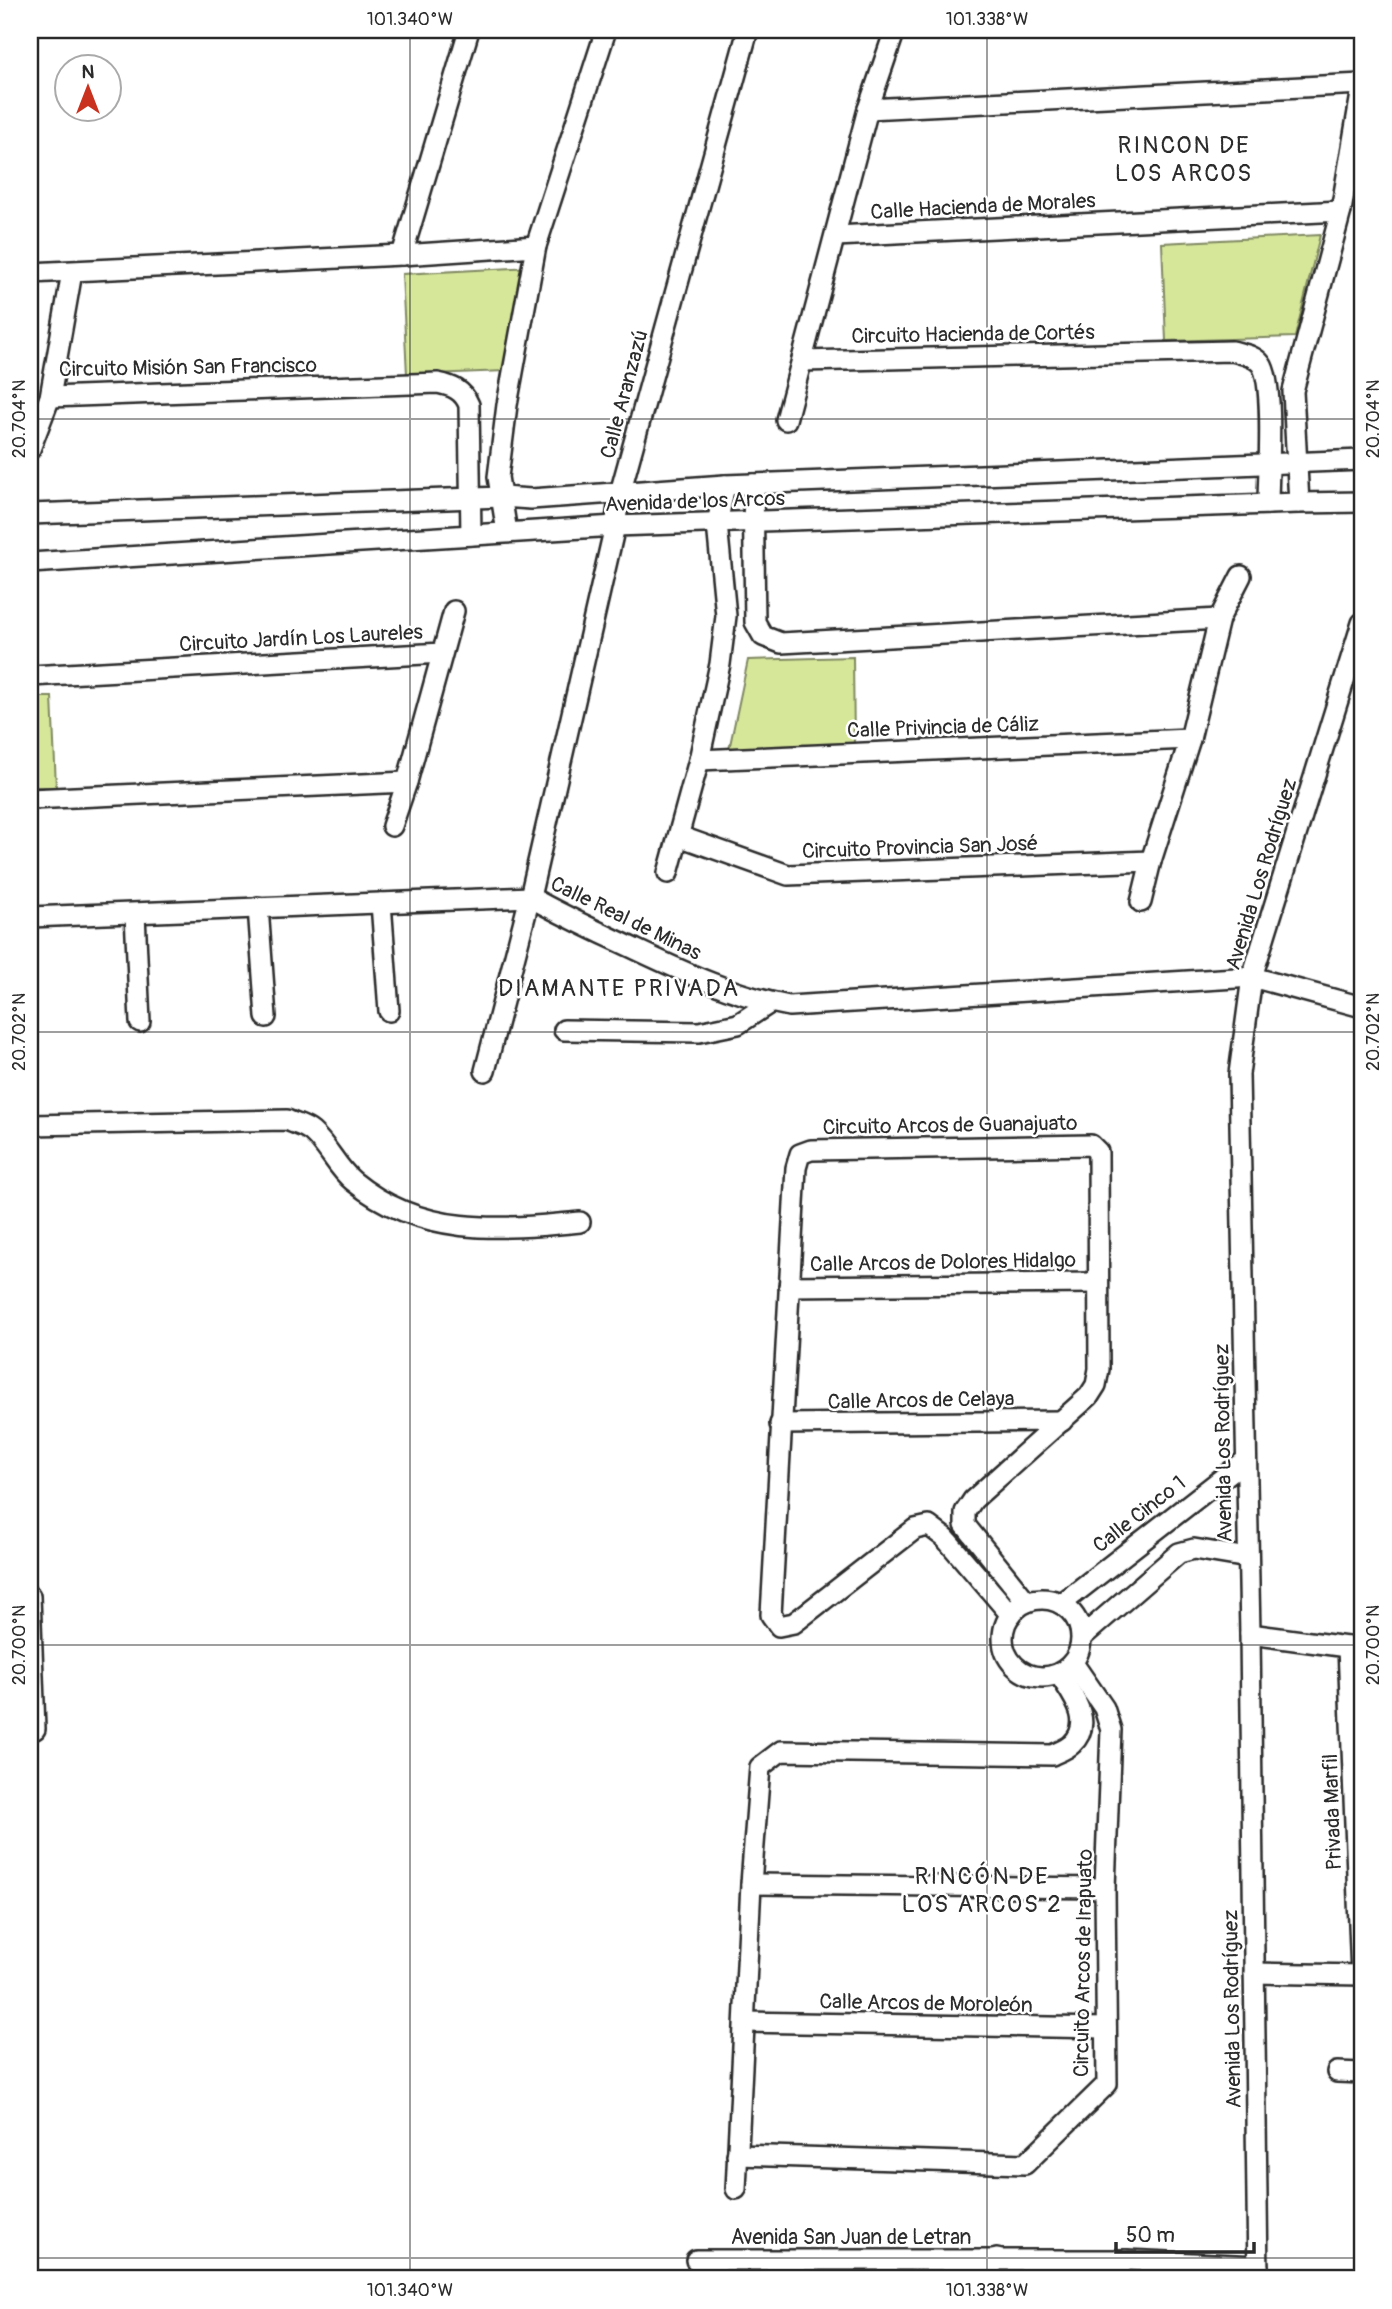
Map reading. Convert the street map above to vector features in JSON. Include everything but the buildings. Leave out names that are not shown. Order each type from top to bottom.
[{"type":"street","points":[[402,255],[469,30]]},
{"type":"street","points":[[507,532],[498,477],[507,405],[536,246],[606,30]]},
{"type":"street","name":"Calle Aranzazú","points":[[485,1071],[530,897],[615,526],[620,493],[748,30]]},
{"type":"street","points":[[786,420],[869,109],[895,30]]},
{"type":"street","points":[[869,109],[1362,86],[1341,211],[1293,391],[1299,503]]},
{"type":"street","name":"Calle Hacienda de Morales","points":[[836,236],[1341,211]]},
{"type":"street","points":[[30,273],[536,246]]},
{"type":"street","name":"Circuito Misión San Francisco","points":[[72,272],[50,397],[438,383],[449,385],[466,397],[469,405],[471,535]]},
{"type":"street","name":"Circuito Hacienda de Cortés","points":[[802,360],[1232,351],[1247,354],[1261,364],[1269,386],[1268,504]]},
{"type":"street","points":[[30,450],[50,397]]},
{"type":"street","name":"Avenida de los Arcos","points":[[30,514],[502,497],[531,499],[725,485],[1362,460]]},
{"type":"street","points":[[752,484],[755,622],[764,636],[781,643],[1219,619]]},
{"type":"street","points":[[668,873],[699,760],[720,664],[726,616],[717,524],[725,485]]},
{"type":"street","name":"Avenida de los Arcos","points":[[30,563],[615,526],[1362,502]]},
{"type":"street","points":[[1140,902],[1190,739],[1219,619],[1241,576]]},
{"type":"street","points":[[442,653],[454,611]]},
{"type":"street","name":"Avenida Los Rodríguez","points":[[1258,2273],[1250,1634],[1239,1074],[1252,977],[1362,623]]},
{"type":"street","name":"Circuito Jardín Los Laureles","points":[[30,676],[442,653],[407,782],[392,826]]},
{"type":"street","name":"Calle Privincia de Cáliz","points":[[699,760],[1190,739]]},
{"type":"street","points":[[30,799],[407,782]]},
{"type":"street","name":"Circuito Provincia San José","points":[[679,836],[788,875],[1151,861]]},
{"type":"street","name":"Calle Real de Minas","points":[[30,917],[530,897],[574,922],[688,974],[757,1000],[789,1006],[1252,977],[1362,1007]]},
{"type":"street","points":[[381,903],[389,1011]]},
{"type":"street","points":[[257,908],[266,1017]]},
{"type":"street","points":[[135,914],[139,1023]]},
{"type":"street","points":[[564,1030],[699,1032],[738,1024],[770,1003]]},
{"type":"street","points":[[30,1125],[287,1120],[310,1130],[349,1178],[377,1201],[420,1219],[478,1228],[519,1228],[580,1222]]},
{"type":"street","name":"Circuito Arcos de Guanajuato","points":[[1011,1615],[945,1538],[929,1526],[915,1529],[794,1623],[779,1626],[771,1615],[796,1168],[800,1154],[811,1150],[1091,1145],[1098,1152],[1099,1369],[1096,1385],[1089,1396],[973,1500],[965,1512],[965,1525],[1027,1602]]},
{"type":"street","name":"Calle Arcos de Dolores Hidalgo","points":[[789,1286],[1097,1283]]},
{"type":"street","name":"Calle Arcos de Celaya","points":[[780,1424],[1062,1421]]},
{"type":"street","name":"Calle Cinco 1","points":[[1061,1604],[1246,1460]]},
{"type":"street","points":[[1082,1637],[1179,1553],[1194,1549],[1248,1558]]},
{"type":"street","points":[[30,1596],[31,1682],[35,1729]]},
{"type":"street","points":[[1050,1600],[1061,1604],[1079,1623],[1082,1637],[1080,1651],[1066,1669],[1044,1678],[1017,1668],[1007,1657],[1004,1635],[1011,1615],[1027,1602],[1050,1600]]},
{"type":"street","points":[[1250,1634],[1355,1648]]},
{"type":"street","name":"Privada Marfil","points":[[1355,1648],[1362,1975]]},
{"type":"street","points":[[736,2189],[751,1884],[760,1768],[781,1751],[1052,1755],[1072,1745],[1082,1728],[1080,1707],[1066,1669]]},
{"type":"street","name":"Circuito Arcos de Irapuato","points":[[737,2155],[1025,2164],[1107,2084],[1105,1888],[1111,1730],[1104,1708],[1066,1669]]},
{"type":"street","points":[[751,1884],[1105,1888]]},
{"type":"street","points":[[1254,1973],[1362,1975]]},
{"type":"street","name":"Calle Arcos de Moroleón","points":[[745,2022],[1106,2028]]},
{"type":"street","points":[[1337,2071],[1362,2073]]},
{"type":"street","points":[[981,2279],[997,2259]]},
{"type":"street","name":"Avenida San Juan de Letran","points":[[696,2260],[1125,2260],[1258,2273]]},
{"type":"street","points":[[1108,2279],[1125,2260]]},
{"type":"green space","points":[[1320,235],[1295,337],[1166,341],[1162,243]]},
{"type":"green space","points":[[530,267],[505,371],[407,375],[402,274]]},
{"type":"green space","points":[[853,657],[854,745],[729,750],[748,660]]},
{"type":"green space","points":[[30,697],[52,697],[56,787],[30,787]]},
{"type":"district","name":"RINCON DE LOS ARCOS","points":[[1184,159]]},
{"type":"district","name":"DIAMANTE PRIVADA","points":[[619,988]]},
{"type":"district","name":"RINCÓN DE LOS ARCOS 2","points":[[982,1890]]}]
